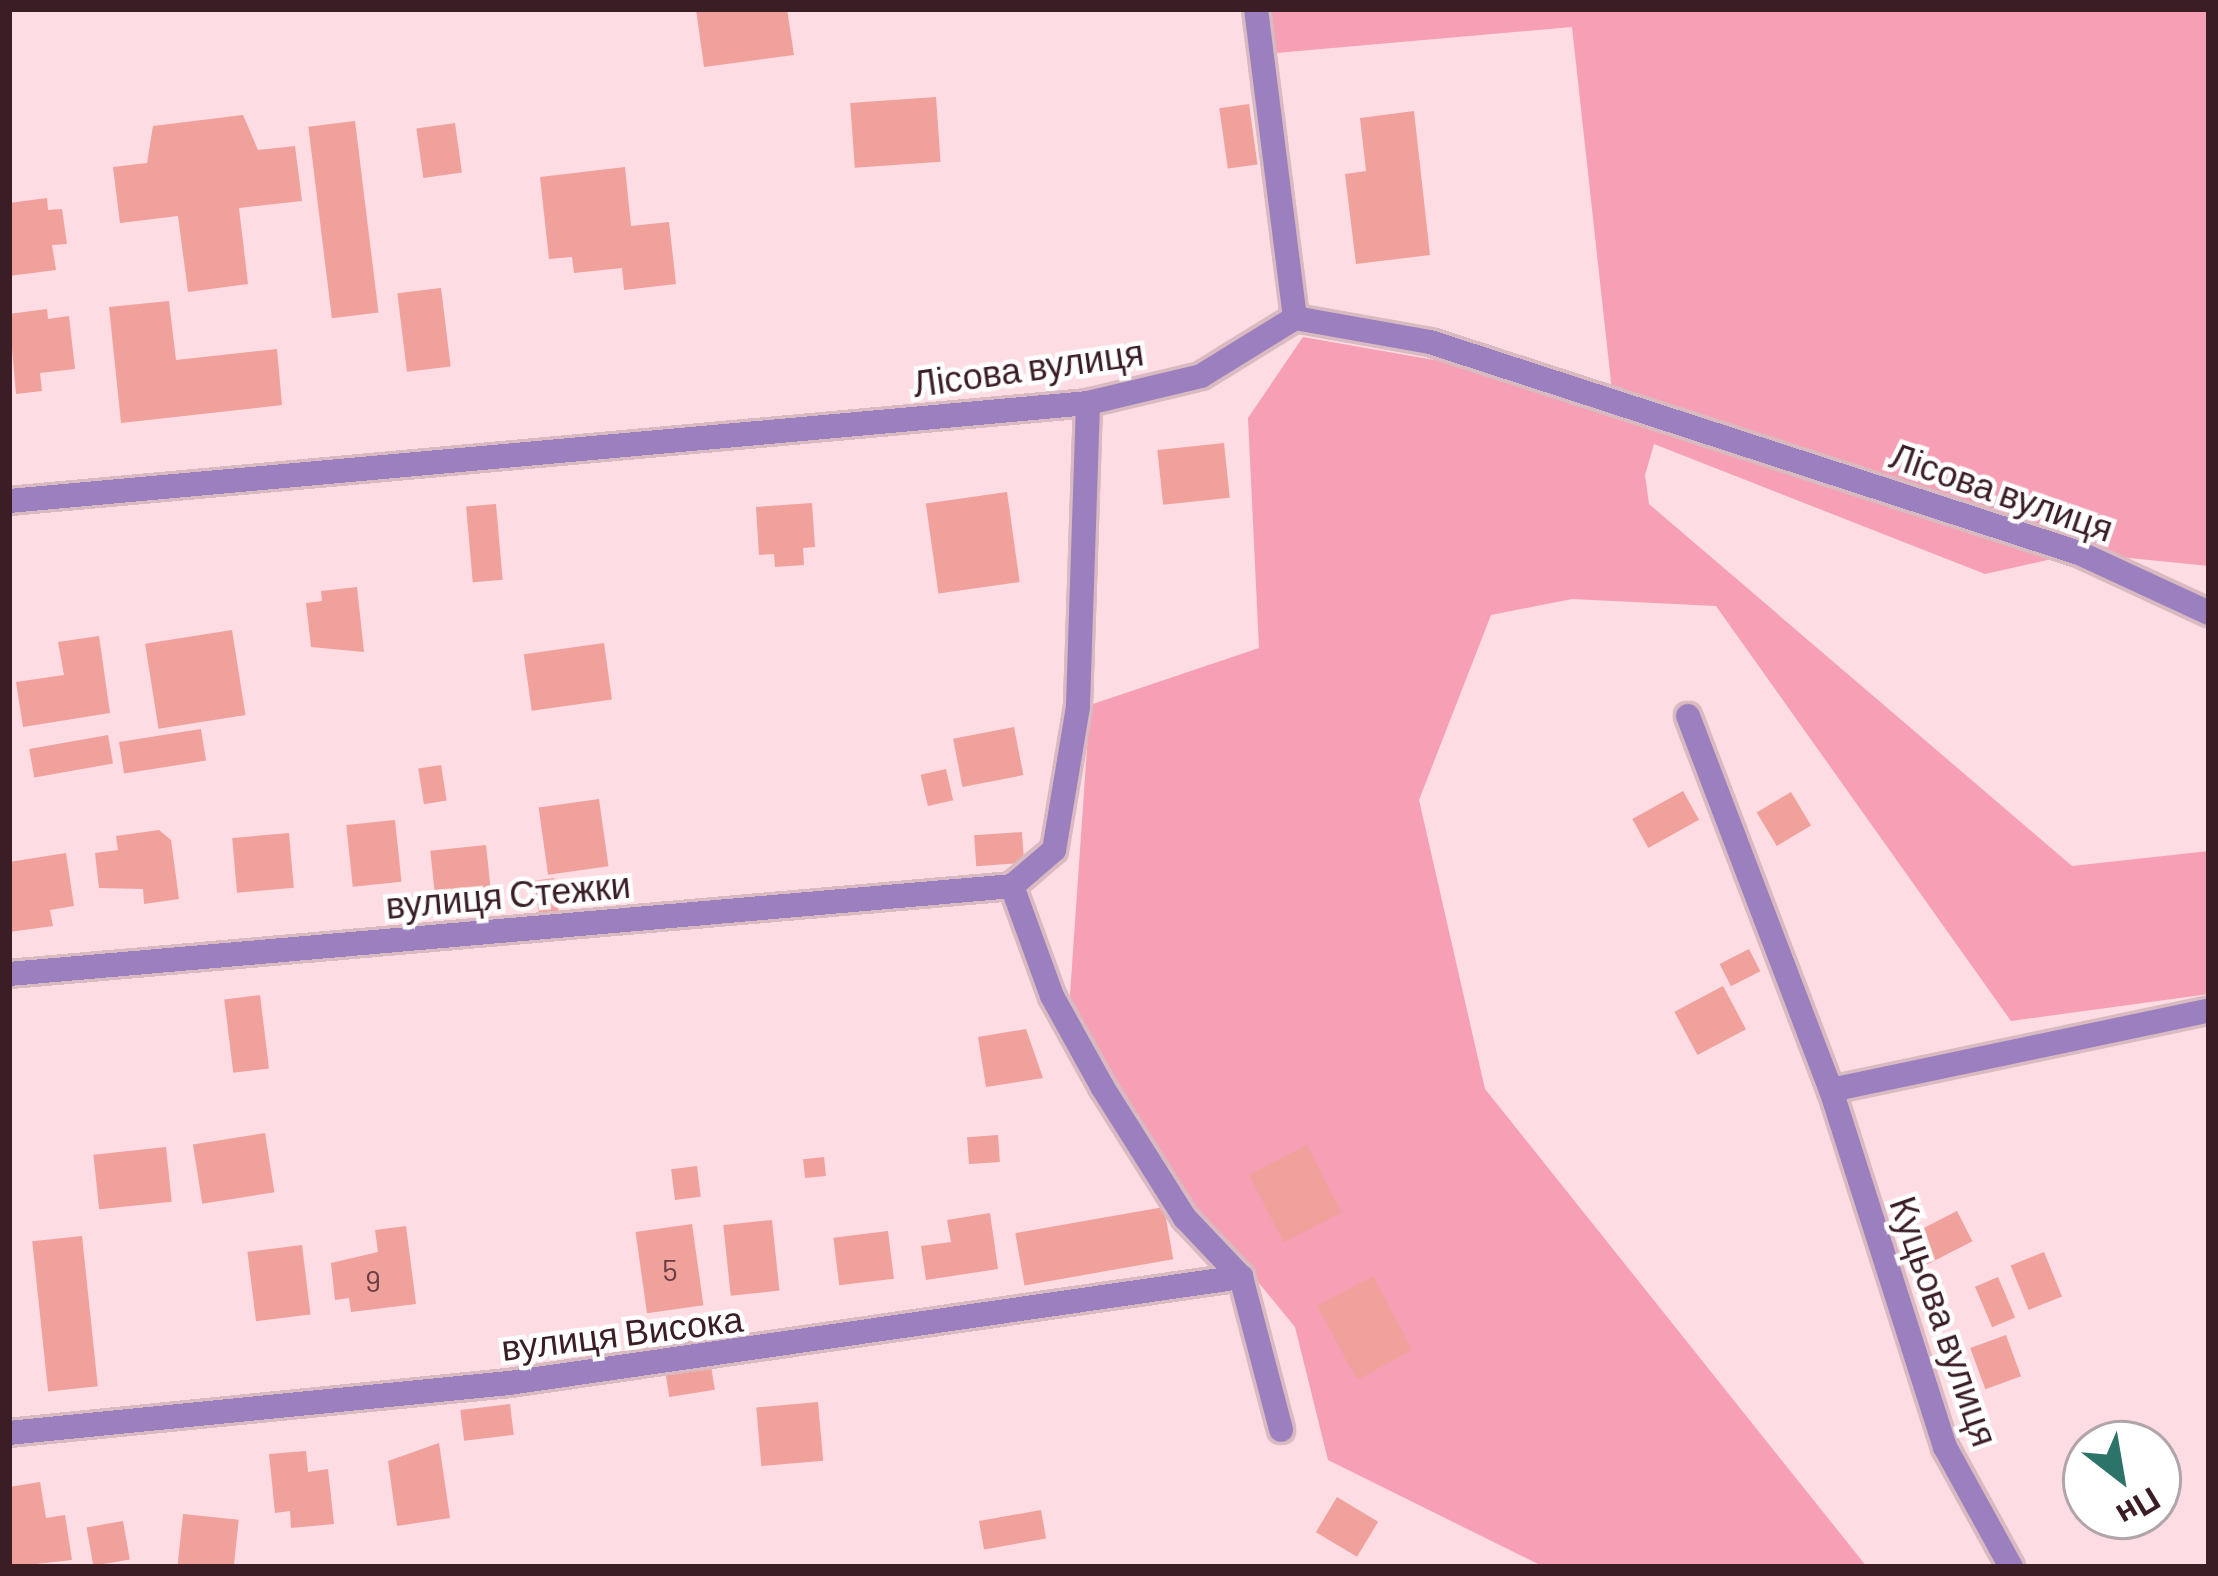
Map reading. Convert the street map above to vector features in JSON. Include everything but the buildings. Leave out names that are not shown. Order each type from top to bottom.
[{"type":"street","points":[[1256,9],[1295,318]]},
{"type":"street","name":"Лісова вулиця","points":[[9,501],[1088,403],[1201,376],[1295,318],[1430,342],[2080,554],[2209,613]]},
{"type":"street","points":[[1088,403],[1078,707],[1054,850],[1012,886],[1052,996],[1102,1088],[1185,1218],[1241,1277],[1281,1430]]},
{"type":"street","name":"Куцьова вулиця","points":[[1688,716],[1831,1090],[1945,1447],[2011,1567]]},
{"type":"street","name":"вулиця Стежки","points":[[9,974],[1012,886]]},
{"type":"street","points":[[1831,1090],[2209,1010]]},
{"type":"street","name":"вулиця Висока","points":[[9,1433],[532,1380],[1241,1277]]},
{"type":"shaded area","points":[[1270,9],[2209,9],[2209,566],[2079,553],[1985,574],[1654,444],[1645,475],[1649,504],[2072,866],[2209,851],[2209,994],[2011,1021],[1716,606],[1572,599],[1491,615],[1419,800],[1485,1089],[1867,1567],[1544,1567],[1328,1460],[1295,1327],[1153,1154],[1069,1009],[1090,705],[1259,648],[1248,418],[1303,337],[1612,391],[1572,27],[1276,53]]}]
